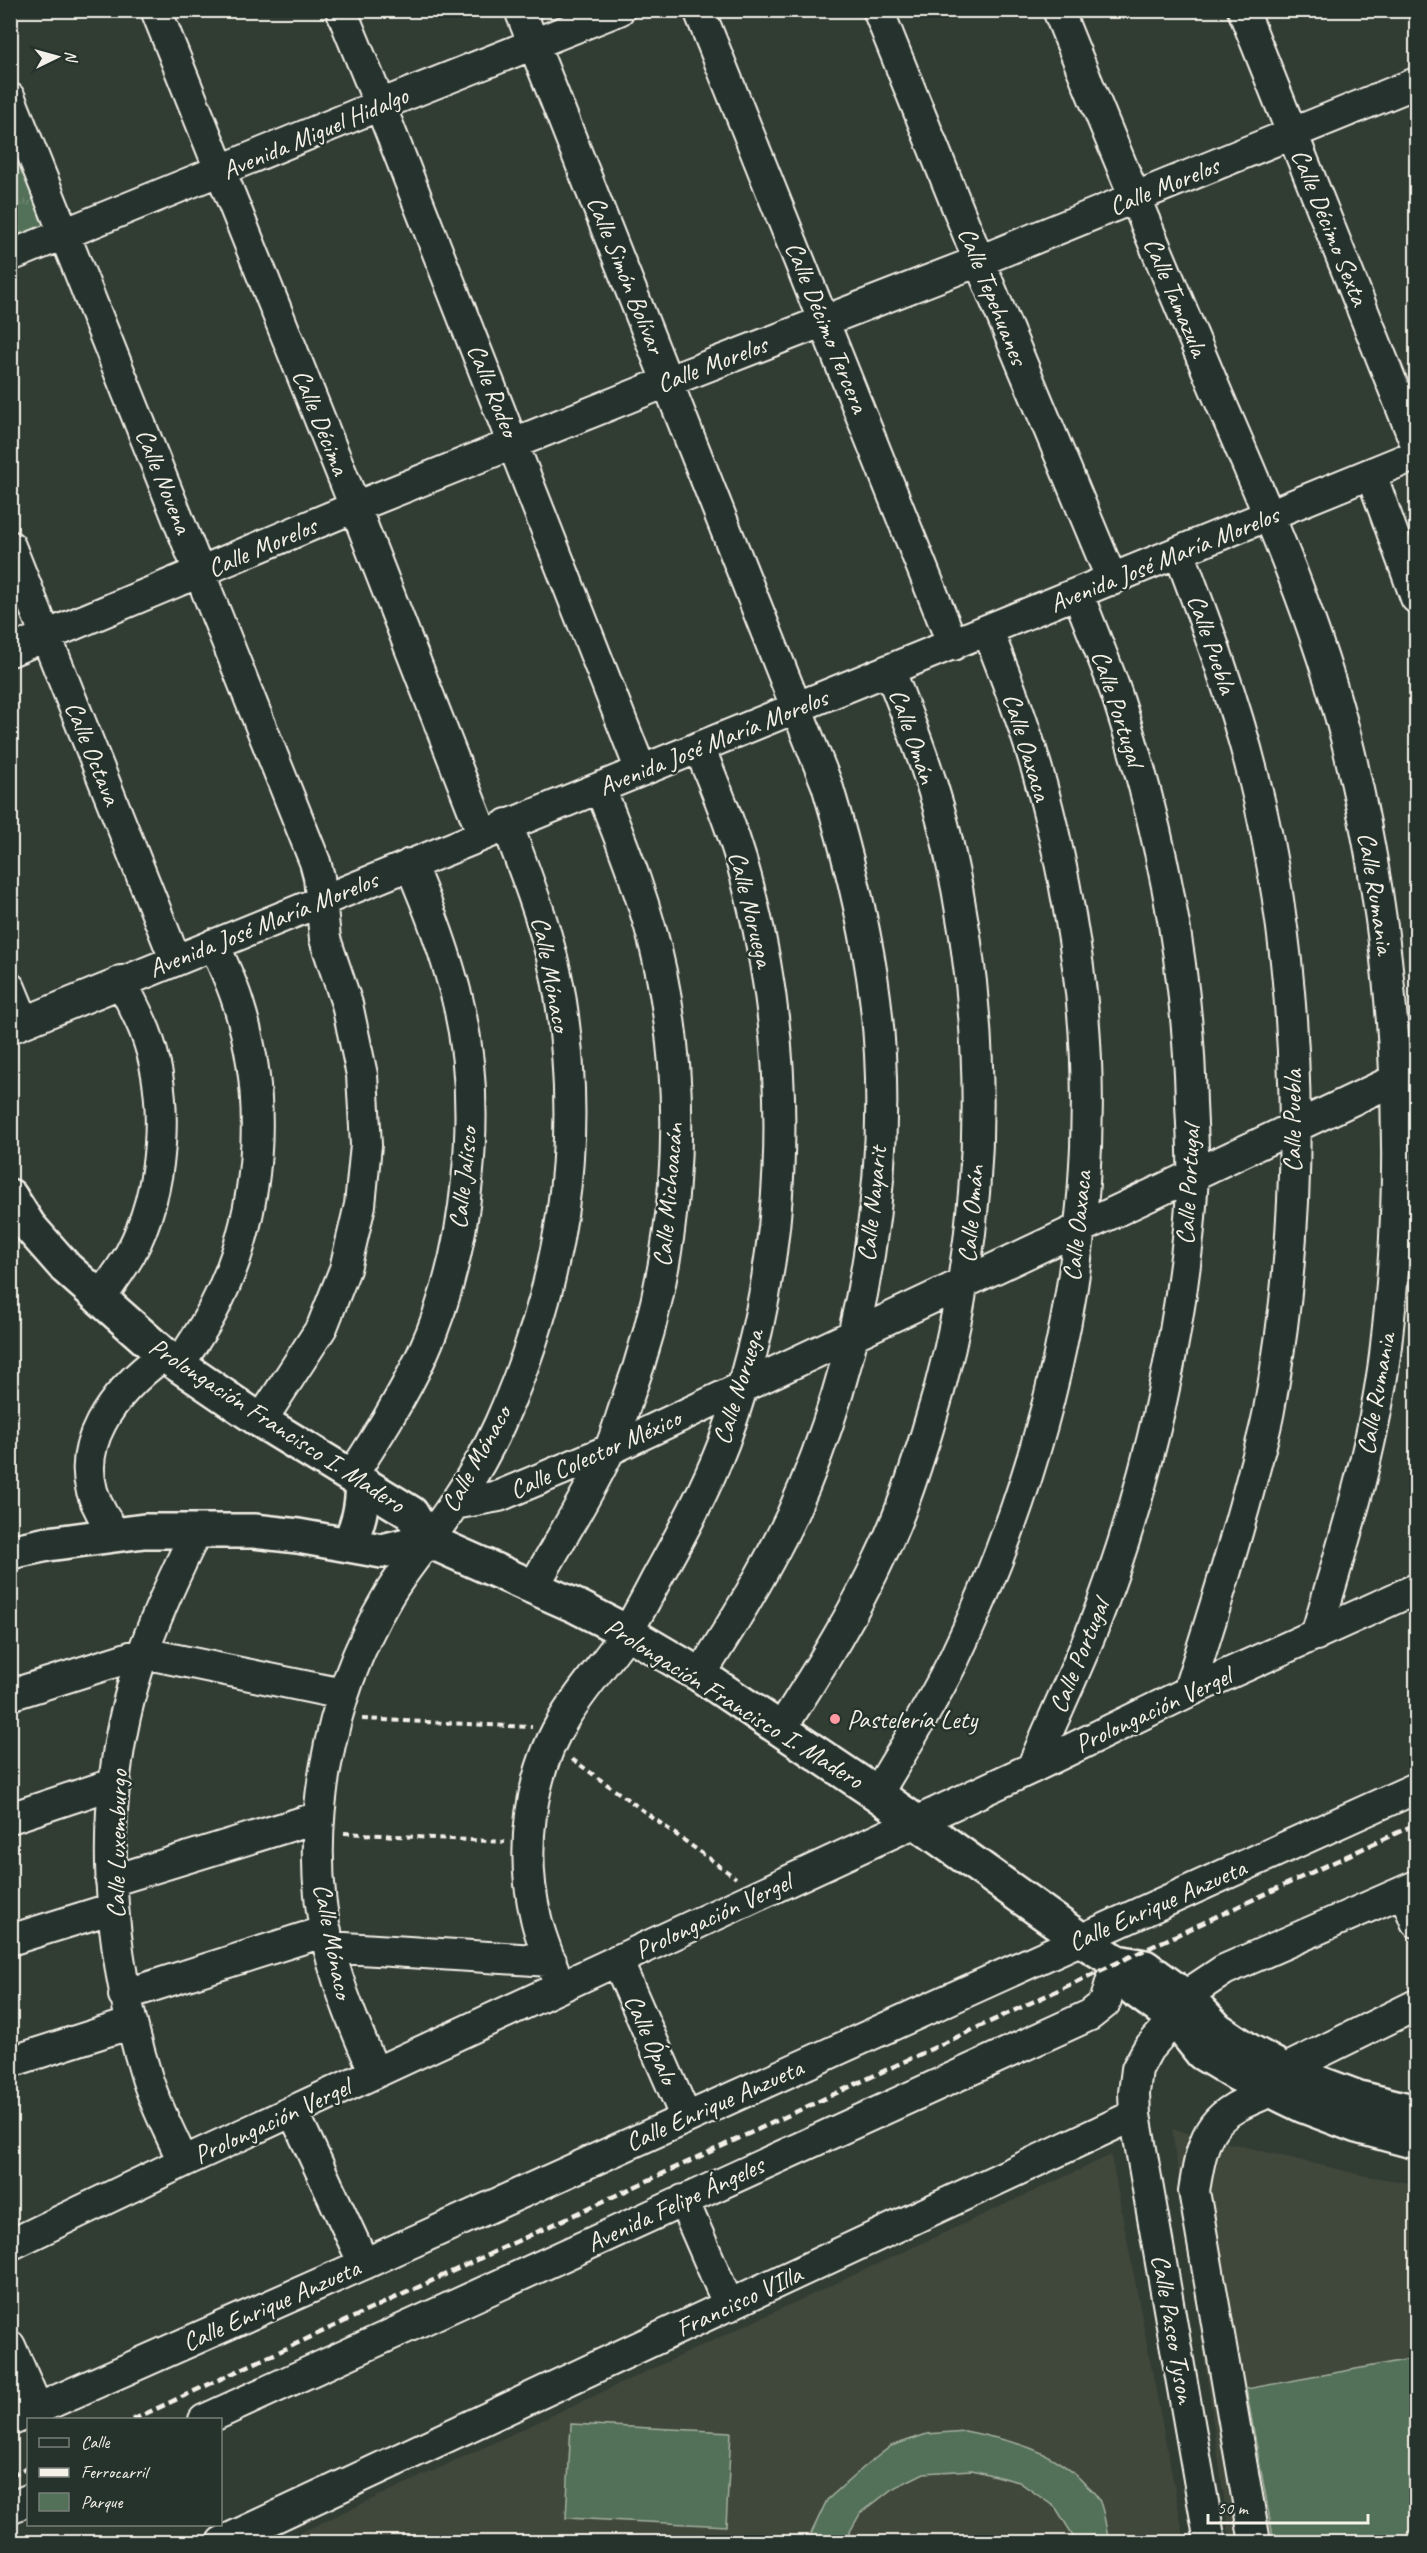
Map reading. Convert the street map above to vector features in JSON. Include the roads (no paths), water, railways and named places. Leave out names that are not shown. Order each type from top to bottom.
[{"type":"main road","name":"Prolongación Francisco I. Madero","points":[[10,1196],[29,1226],[66,1268],[171,1361],[261,1421],[411,1513],[427,1540],[534,1586],[627,1632],[700,1675],[877,1794],[1080,1939],[1117,1962],[1145,1967],[1182,2009],[1248,2050],[1274,2083],[1357,2126],[1416,2142]]},
{"type":"main road","points":[[348,1545],[358,1526],[362,1507],[357,1480]]},
{"type":"main road","points":[[10,1552],[116,1534],[198,1530],[254,1531],[382,1551],[427,1540]]},
{"type":"main road","name":"Prolongación Francisco I. Madero","points":[[1274,2083],[1359,2098],[1416,2112]]},
{"type":"street","name":"Calle Décima","points":[[156,10],[355,507],[495,829]]},
{"type":"street","name":"Calle Rodeo","points":[[341,10],[641,771]]},
{"type":"street","name":"Calle Simón Bolívar","points":[[520,10],[797,707]]},
{"type":"street","name":"Avenida Miguel Hidalgo","points":[[10,256],[619,10]]},
{"type":"street","name":"Calle Décimo Tercera","points":[[699,10],[953,645]]},
{"type":"street","name":"Calle Tepehuanes","points":[[878,10],[979,261],[1112,580]]},
{"type":"street","name":"Calle Tamazula","points":[[1058,10],[1134,198],[1269,515]]},
{"type":"street","name":"Calle Décimo Sexta","points":[[1243,10],[1416,444]]},
{"type":"street","name":"Calle Morelos","points":[[10,651],[201,574],[355,507],[669,381],[979,261],[1416,83]]},
{"type":"street","name":"Calle Novena","points":[[10,98],[315,862],[321,901]]},
{"type":"street","name":"Avenida José María Morelos","points":[[17,1025],[1416,455]]},
{"type":"street","points":[[1371,474],[1416,598]]},
{"type":"street","name":"Calle Rumania","points":[[1269,515],[1311,624],[1345,735],[1371,849],[1406,1075],[1397,1221],[1385,1358],[1358,1497],[1316,1635]]},
{"type":"street","name":"Calle Octava","points":[[10,546],[176,959]]},
{"type":"street","name":"Calle Puebla","points":[[1179,552],[1224,674],[1254,776],[1275,880],[1291,1009],[1294,1127],[1289,1268],[1269,1411],[1233,1551],[1188,1692]]},
{"type":"street","name":"Calle Portugal","points":[[1032,1768],[1093,1628],[1139,1487],[1158,1412],[1174,1332],[1186,1254],[1193,1175],[1190,1056],[1177,937],[1161,855],[1154,820],[1121,705],[1078,594]]},
{"type":"street","name":"Calle Oaxaca","points":[[877,1794],[920,1723],[953,1661],[991,1576],[1019,1499],[1044,1417],[1065,1328],[1080,1229],[1087,1120],[1085,1043],[1078,967],[1062,874],[1045,798],[1024,729],[988,631]]},
{"type":"street","name":"Calle Omán","points":[[781,1729],[844,1629],[882,1554],[905,1500],[944,1378],[964,1284],[976,1190],[979,1084],[975,1008],[967,938],[948,843],[922,756],[890,670]]},
{"type":"street","name":"Calle Nayarit","points":[[700,1675],[750,1596],[791,1516],[825,1432],[854,1335],[869,1253],[880,1150],[880,1062],[872,978],[850,864],[827,785],[797,707]]},
{"type":"street","name":"Calle Noruega","points":[[555,1974],[536,1919],[528,1861],[531,1813],[540,1769],[565,1716],[627,1632],[697,1505],[723,1442],[741,1389],[765,1291],[777,1208],[780,1118],[778,1055],[770,983],[751,895],[726,815],[699,747]]},
{"type":"street","name":"Calle Michoacán","points":[[534,1586],[609,1450],[643,1359],[665,1264],[676,1167],[674,1070],[658,962],[636,878],[600,788]]},
{"type":"street","name":"Calle Mónaco","points":[[375,2073],[348,2012],[328,1939],[319,1874],[320,1824],[327,1755],[340,1706],[371,1628],[390,1594],[454,1504],[499,1427],[533,1345],[556,1259],[568,1171],[570,1082],[560,993],[538,907],[495,829]]},
{"type":"street","name":"Calle Jalisco","points":[[357,1480],[423,1353],[447,1285],[463,1215],[469,1155],[468,1071],[457,1000],[438,931],[410,864]]},
{"type":"street","points":[[261,1421],[322,1327],[345,1269],[360,1205],[366,1145],[362,1075],[347,1005],[325,939],[321,901]]},
{"type":"street","points":[[116,1534],[100,1510],[91,1482],[91,1452],[99,1423],[116,1399],[140,1373],[171,1361],[212,1312],[237,1254],[252,1192],[258,1128],[253,1065],[238,1003],[214,944]]},
{"type":"street","points":[[100,1300],[130,1253],[151,1200],[160,1144],[158,1087],[145,1032],[121,981]]},
{"type":"street","points":[[10,988],[17,1025]]},
{"type":"street","name":"Calle Colector México","points":[[454,1504],[499,1496],[609,1450],[1406,1075]]},
{"type":"street","name":"Calle Luxemburgo","points":[[183,2162],[148,2081],[128,2009],[112,1894],[112,1823],[128,1708],[143,1653],[167,1590],[198,1530]]},
{"type":"street","name":"Prolongación Vergel","points":[[10,2245],[375,2073],[555,1974],[617,1960],[1032,1768],[1188,1692],[1416,1589]]},
{"type":"street","points":[[10,1695],[143,1653],[340,1706]]},
{"type":"street","points":[[10,1818],[116,1783]]},
{"type":"street","name":"Calle Enrique Anzueta","points":[[10,2421],[364,2264],[1416,1788]]},
{"type":"street","points":[[10,1940],[112,1894],[320,1824]]},
{"type":"street","points":[[1135,2115],[1134,2093],[1137,2069],[1148,2049],[1197,1988],[1224,1970],[1410,1889],[1416,1922]]},
{"type":"street","points":[[10,2062],[128,2009],[328,1939],[555,1974]]},
{"type":"street","name":"Calle Ópalo","points":[[617,1960],[686,2118]]},
{"type":"street","name":"Avenida Felipe Ángeles","points":[[208,2418],[1090,2016],[1105,2003],[1117,1962]]},
{"type":"street","points":[[1255,2542],[1194,2191],[1200,2153],[1210,2129],[1223,2115],[1274,2083],[1416,2005]]},
{"type":"street","points":[[293,2111],[364,2264]]},
{"type":"street","name":"Francisco VIlla","points":[[222,2542],[1135,2115]]},
{"type":"street","name":"Calle Paseo Tyson","points":[[1135,2115],[1210,2542]]},
{"type":"street","points":[[683,2200],[729,2306]]},
{"type":"street","points":[[10,2346],[37,2408]]},
{"type":"street","points":[[10,2508],[27,2500]]},
{"type":"railway","points":[[136,2418],[1416,1824]]},
{"type":"railway","points":[[10,2476],[27,2468]]},
{"type":"place","name":"Pastelería Lety","points":[[835,1719]]}]
